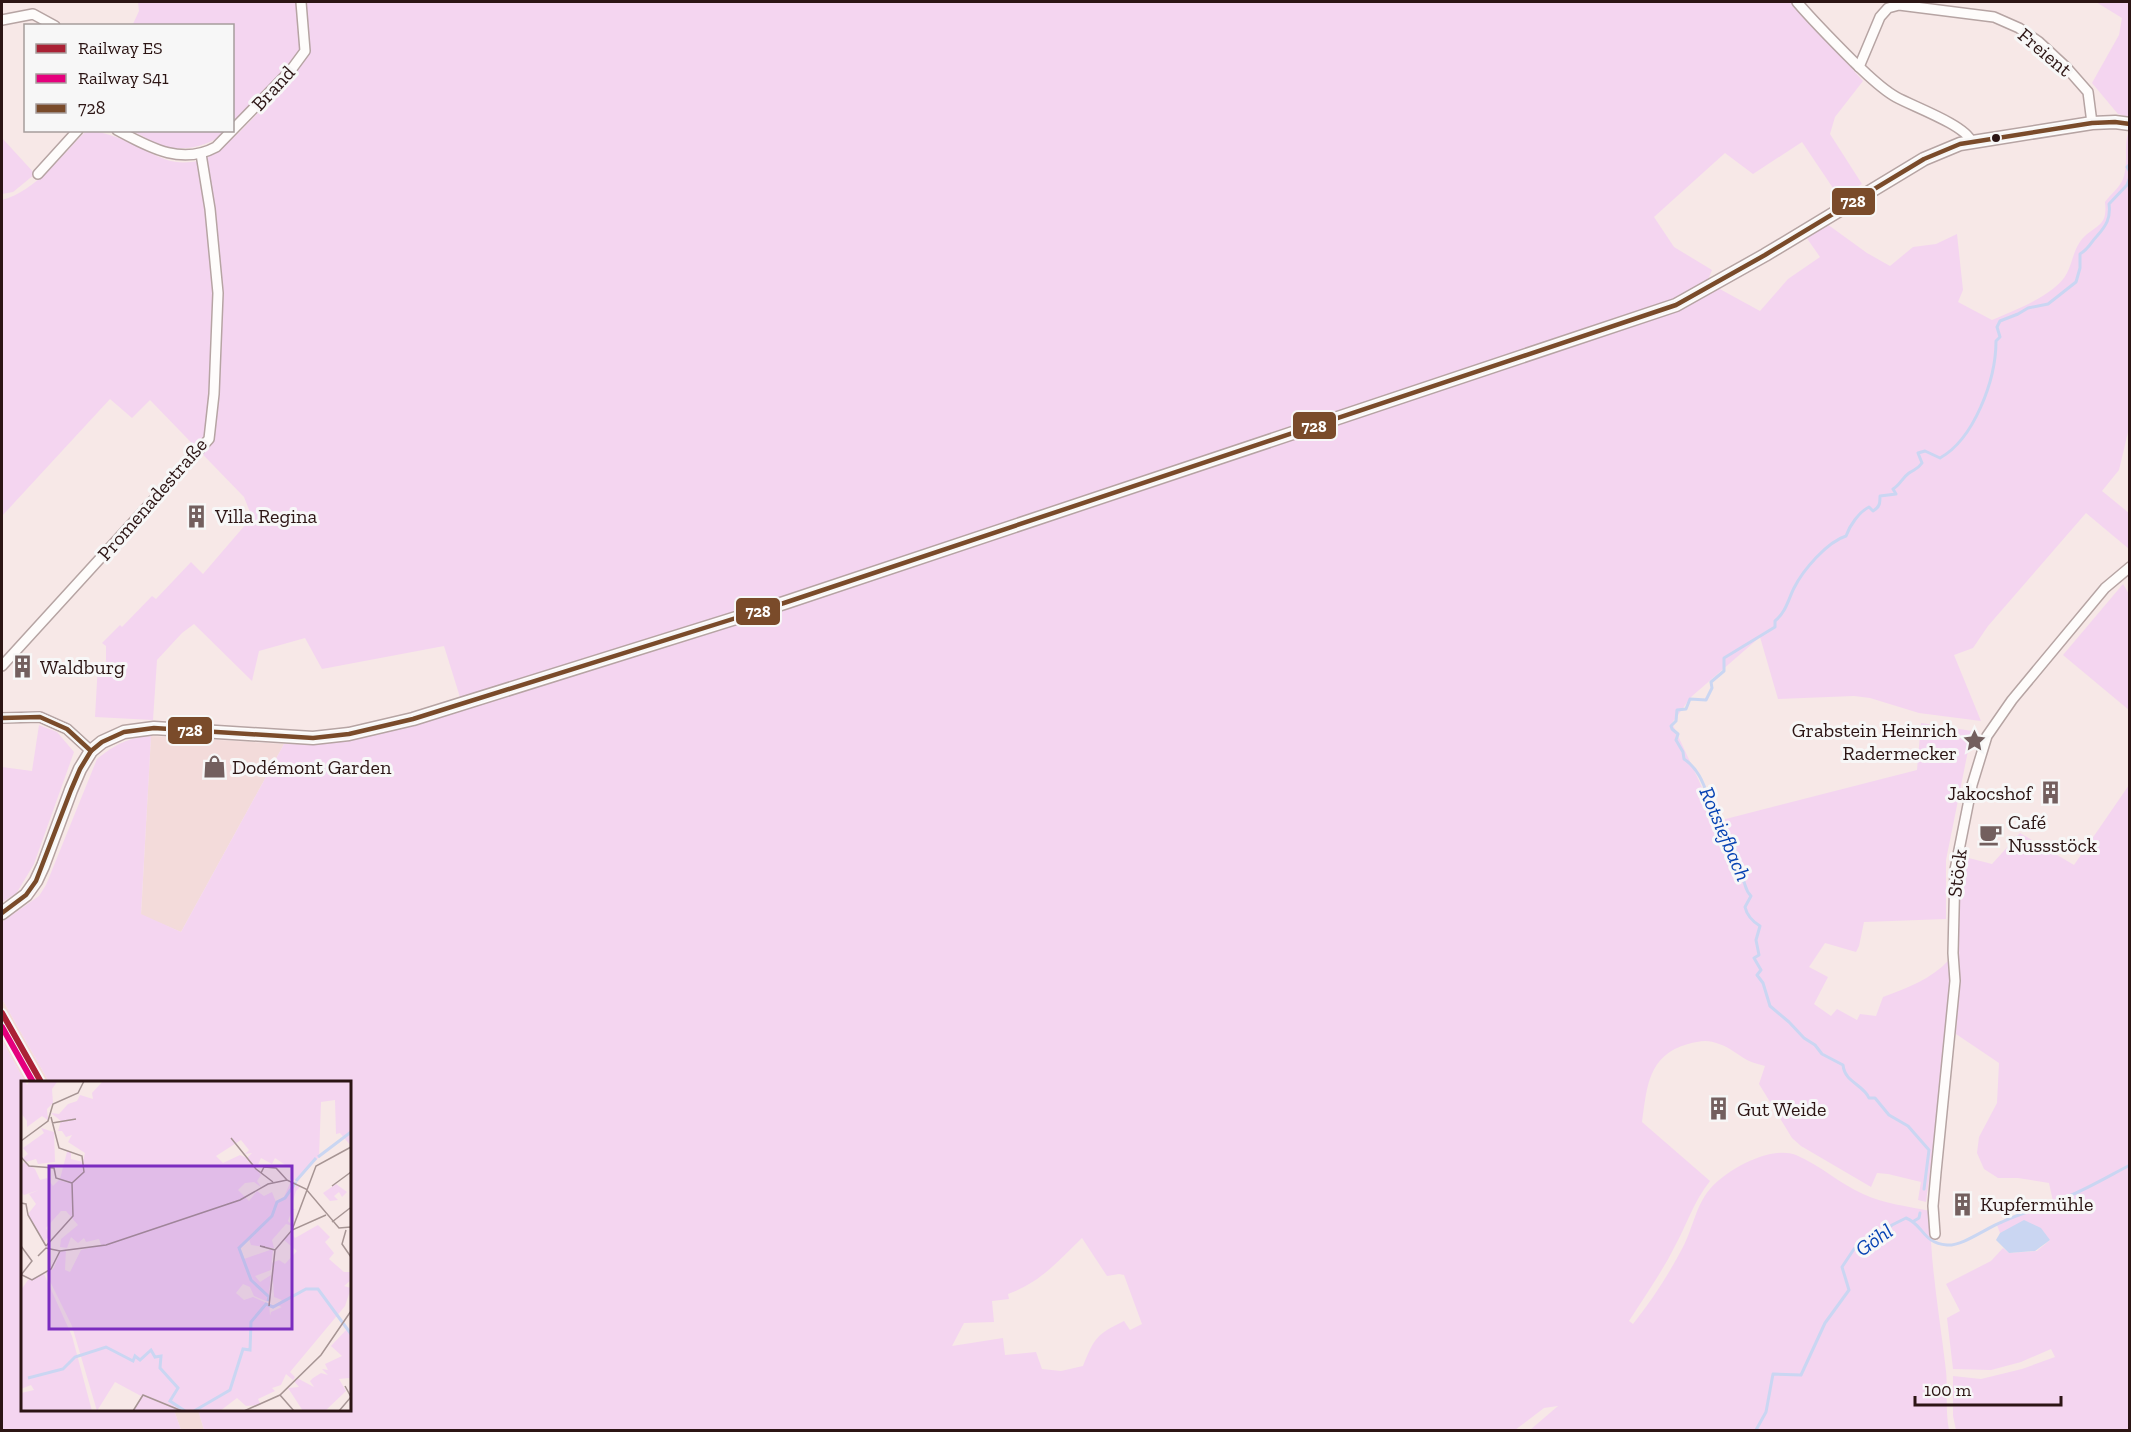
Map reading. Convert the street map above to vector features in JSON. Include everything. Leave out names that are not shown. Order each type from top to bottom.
[{"type":"street","name":"Brand","points":[[234,131],[299,61],[305,51],[301,2]]},
{"type":"street","points":[[1797,2],[1874,82],[1896,97],[1948,122],[1969,136],[1971,141]]},
{"type":"street","name":"Freient","points":[[1859,67],[1880,17],[1888,8],[1899,5],[1994,17],[2019,28],[2039,42],[2066,67],[2088,92],[2092,123]]},
{"type":"street","points":[[2,20],[33,14],[52,24]]},
{"type":"street","points":[[2,913],[26,895],[36,881],[80,769],[91,751],[114,736],[140,729],[313,738],[349,734],[413,719],[784,603],[1676,305],[1924,159],[1971,141],[2092,123],[2130,124]]},
{"type":"street","points":[[38,174],[76,132]]},
{"type":"street","points":[[121,132],[158,151],[172,155],[201,154]]},
{"type":"street","name":"Brand","points":[[201,154],[216,147],[233,132]]},
{"type":"street","name":"Promenadestraße","points":[[2,666],[209,439],[214,394],[218,294],[210,209],[201,154]]},
{"type":"street","name":"Stöck","points":[[1935,1234],[1933,1206],[1955,981],[1953,953],[1955,870],[1975,773],[1987,736],[2012,700],[2105,588],[2130,567]]},
{"type":"street","points":[[2,718],[40,717],[67,729],[91,751]]},
{"type":"shaded area","points":[[138,2],[298,2],[301,47],[296,57],[234,123],[234,24],[133,24],[139,11]]},
{"type":"shaded area","points":[[304,2],[1793,2],[1863,81],[1835,117],[1830,134],[1862,184],[1839,197],[1802,142],[1753,174],[1725,153],[1654,217],[1674,247],[1712,270],[1707,282],[1760,311],[1788,279],[1820,257],[1806,237],[1827,224],[1867,253],[1890,266],[1913,247],[1936,244],[1957,234],[1963,290],[1958,302],[1992,320],[2044,295],[2054,288],[2067,273],[2079,243],[2103,221],[2105,202],[2123,179],[2129,131],[2129,428],[2119,470],[2102,491],[2129,513],[2129,549],[2086,513],[1988,626],[1973,648],[1954,655],[1981,721],[1919,713],[1870,698],[1854,696],[1778,699],[1760,637],[1691,697],[1672,723],[1700,783],[1714,822],[1917,770],[1921,723],[1972,731],[1946,860],[1946,919],[1864,922],[1856,952],[1825,943],[1809,967],[1828,977],[1814,1004],[1831,1016],[1837,1009],[1857,1020],[1860,1014],[1876,1016],[1883,997],[1927,978],[1949,960],[1949,998],[1926,1202],[1918,1200],[1921,1182],[1877,1173],[1871,1187],[1801,1146],[1792,1138],[1759,1084],[1765,1066],[1749,1061],[1711,1041],[1696,1042],[1675,1049],[1657,1064],[1652,1074],[1642,1122],[1710,1181],[1695,1205],[1665,1265],[1629,1321],[1633,1324],[1666,1277],[1686,1240],[1701,1202],[1717,1182],[1738,1167],[1762,1156],[1774,1153],[1796,1155],[1863,1194],[1930,1211],[1933,1271],[1946,1371],[1949,1430],[1530,1430],[1558,1406],[1544,1408],[1515,1430],[204,1430],[198,1411],[351,1411],[351,1081],[48,1081],[2,999],[2,922],[39,896],[46,885],[97,759],[122,743],[135,738],[151,736],[141,914],[181,932],[284,744],[353,739],[464,710],[444,646],[322,669],[305,638],[259,651],[252,681],[194,624],[182,633],[157,660],[153,720],[95,717],[98,664],[106,664],[106,646],[102,643],[120,625],[122,627],[152,596],[156,599],[191,562],[203,574],[252,517],[244,497],[150,400],[132,418],[110,399],[2,516],[2,200],[37,181],[85,132],[107,134],[171,161],[194,162],[211,155],[225,145],[272,97],[309,53]],"holes":[[[1082,1238],[1107,1276],[1124,1275],[1142,1324],[1130,1330],[1124,1321],[1107,1330],[1094,1343],[1083,1366],[1061,1371],[1042,1369],[1036,1352],[1005,1355],[1003,1338],[952,1346],[964,1323],[994,1322],[992,1301],[1009,1299],[1008,1294],[1030,1284]]]},
{"type":"shaded area","points":[[2096,2],[2129,2],[2129,117],[2118,114],[2092,83],[2119,35],[2122,18]]},
{"type":"shaded area","points":[[134,132],[226,132],[213,141],[188,148],[159,145]]},
{"type":"shaded area","points":[[2,138],[35,174],[13,192],[2,194]]},
{"type":"shaded area","points":[[2123,584],[2129,594],[2129,710],[2063,655]]},
{"type":"shaded area","points":[[39,725],[57,732],[74,752],[34,864],[16,894],[2,902],[2,767],[32,771]]},
{"type":"shaded area","points":[[151,736],[284,744],[181,932],[141,915]]},
{"type":"shaded area","points":[[2129,785],[2129,1430],[1956,1430],[1953,1416],[1953,1376],[1981,1379],[2022,1369],[2055,1357],[2051,1349],[2021,1362],[1991,1370],[1953,1369],[1947,1318],[1960,1311],[1946,1284],[1991,1261],[2003,1248],[2009,1253],[2037,1251],[2050,1240],[2011,1229],[2000,1233],[1997,1225],[2053,1201],[2049,1183],[2018,1178],[1998,1178],[1984,1169],[1977,1153],[1979,1137],[1997,1103],[1999,1063],[1956,1034],[1960,976],[1957,953],[1958,878],[1961,856],[1992,864],[2020,833],[2074,865]]},
{"type":"shaded area","points":[[2,999],[48,1081],[24,1081],[2,1040]]},
{"type":"shaded area","points":[[2,1040],[24,1081],[21,1081],[21,1411],[174,1411],[181,1430],[2,1430]]},
{"type":"shaded area","points":[[174,1411],[198,1411],[204,1430],[181,1430]]},
{"type":"water","points":[[2024,1220],[2041,1228],[2050,1240],[2035,1251],[2009,1253],[1996,1240],[2000,1233]]},
{"type":"waterway","name":"Rotsiefbach","points":[[2130,164],[2127,167],[2130,172]]},
{"type":"waterway","name":"Rotsiefbach","points":[[1924,1189],[1929,1150],[1908,1126],[1889,1115],[1875,1098],[1869,1098],[1863,1089],[1847,1076],[1843,1065],[1822,1054],[1815,1045],[1804,1038],[1770,1006],[1763,983],[1757,975],[1761,970],[1754,958],[1759,955],[1756,940],[1760,926],[1750,918],[1745,907],[1751,896],[1734,868],[1727,845],[1720,832],[1724,827],[1718,819],[1698,773],[1684,759],[1676,740],[1678,734],[1671,726],[1676,721],[1677,710],[1686,709],[1690,699],[1706,700],[1712,688],[1711,682],[1724,671],[1724,658],[1775,627],[1775,621],[1784,610],[1794,588],[1809,565],[1831,544],[1846,536],[1852,523],[1862,512],[1869,507],[1873,511],[1877,508],[1880,496],[1896,494],[1893,489],[1922,463],[1918,453],[1925,451],[1940,458],[1963,437],[1973,423],[1987,390],[1992,373],[1996,341],[2000,337],[1997,327],[2000,321],[2028,308],[2048,304],[2076,282],[2080,268],[2080,254],[2088,248],[2105,225],[2109,214],[2109,204],[2127,185],[2130,177]]},
{"type":"waterway","name":"Göhl","points":[[1756,1430],[1766,1412],[1773,1374],[1801,1375],[1825,1323],[1849,1290],[1842,1267],[1854,1249],[1870,1243],[1892,1225],[1906,1218],[1939,1244],[1960,1243],[2010,1218],[2051,1204],[2091,1186],[2130,1165]]},
{"type":"waterway","name":"Rotsiefbach","points":[[1914,1221],[1919,1218],[1920,1213]]},
{"type":"rail line","name":"ES","points":[[2,1013],[40,1081]]},
{"type":"rail line","name":"S41","points":[[2,1027],[32,1081]]},
{"type":"transit line","name":"728","points":[[2,913],[26,895],[36,881],[71,790],[91,751],[102,742],[124,732],[154,728],[313,738],[349,734],[413,719],[784,603],[1676,305],[1765,255],[1924,159],[1960,144],[2092,123],[2130,124]]},
{"type":"transit line","name":"728","points":[[2,718],[40,717],[67,729],[91,751]]},
{"type":"place","name":"Villa Regina","points":[[197,516]]},
{"type":"place","name":"Waldburg","points":[[22,667]]},
{"type":"place","name":"Grabstein Heinrich Radermecker","points":[[1975,741]]},
{"type":"place","name":"Dodémont Garden","points":[[214,767]]},
{"type":"place","name":"Jakocshof","points":[[2050,793]]},
{"type":"place","name":"Café Nussstöck","points":[[1990,834]]},
{"type":"place","name":"Gut Weide","points":[[1719,1109]]},
{"type":"place","name":"Kupfermühle","points":[[1962,1204]]}]
